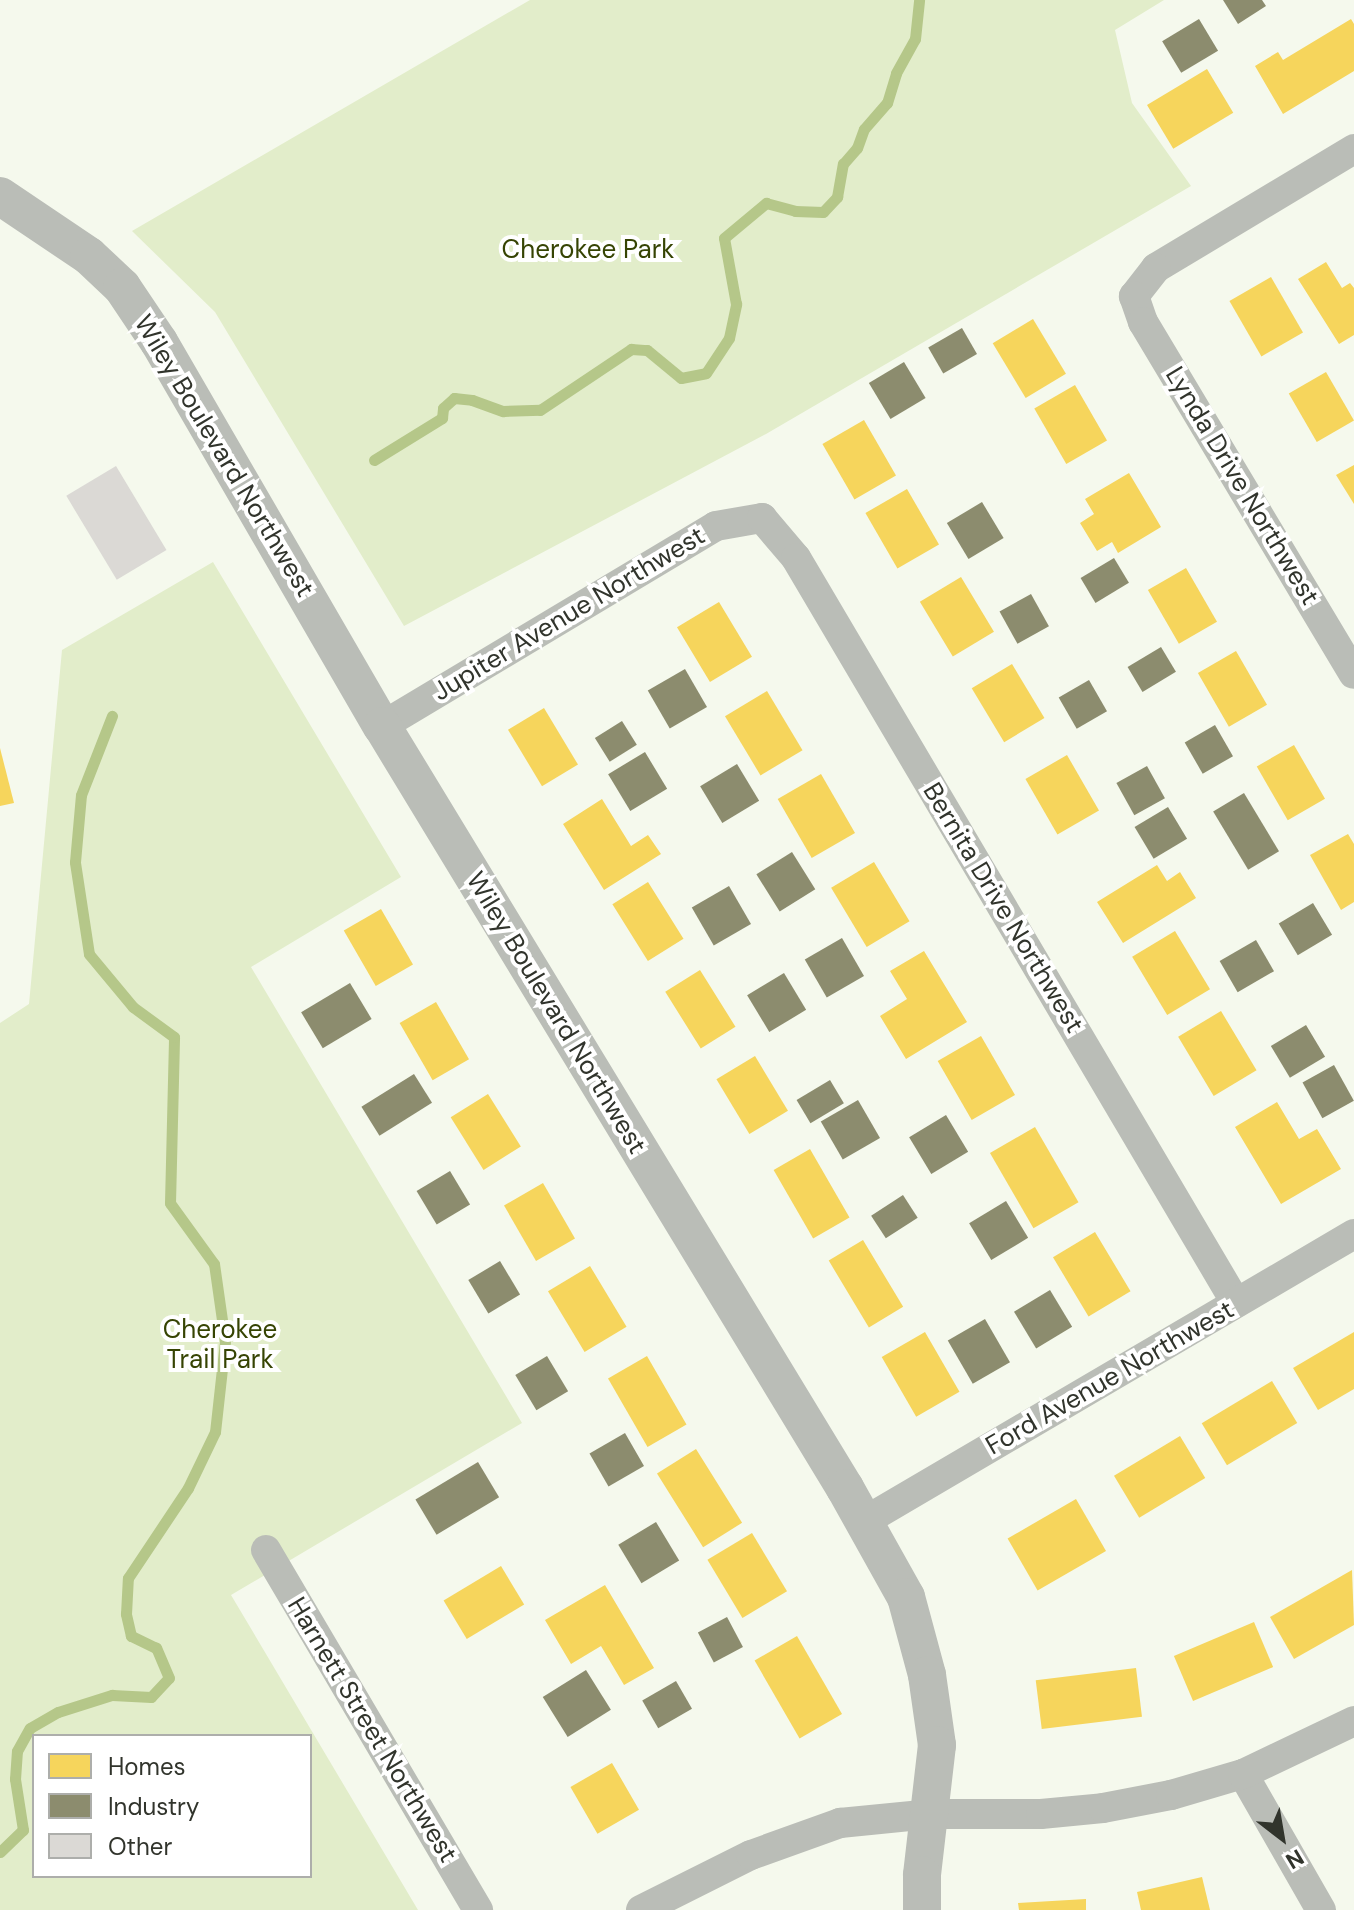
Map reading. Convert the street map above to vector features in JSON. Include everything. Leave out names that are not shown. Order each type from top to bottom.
[{"type":"street","name":"Lynda Drive Northwest","points":[[1354,149],[1156,268],[1134,296],[1143,322],[1354,674]]},
{"type":"street","name":"Wiley Boulevard Northwest","points":[[0,196],[89,256],[122,287],[159,342],[382,726],[865,1521],[906,1597],[927,1675],[937,1745],[922,1910]]},
{"type":"street","name":"Jupiter Avenue Northwest","points":[[382,726],[716,526],[762,518]]},
{"type":"street","name":"Bernita Drive Northwest","points":[[762,518],[796,558],[1236,1303]]},
{"type":"street","name":"Ford Avenue Northwest","points":[[865,1521],[1354,1234]]},
{"type":"street","name":"Harnett Street Northwest","points":[[266,1550],[478,1910]]},
{"type":"street","points":[[641,1910],[751,1855],[840,1823],[930,1814],[1041,1814],[1103,1808],[1171,1795],[1243,1774],[1354,1721]]},
{"type":"street","points":[[1243,1774],[1321,1910]]},
{"type":"green space","name":"Cherokee Park","points":[[530,0],[1164,0],[1115,30],[1132,103],[1191,186],[766,434],[404,626],[215,312],[132,231]]},
{"type":"green space","name":"Cherokee Trail Park","points":[[213,562],[401,877],[251,967],[522,1423],[231,1595],[418,1910],[0,1910],[0,1023],[29,1004],[62,650]]},
{"type":"building: Homes","points":[[1351,19],[1354,24],[1354,71],[1283,114],[1255,66],[1278,52],[1283,60]]},
{"type":"building: Homes","points":[[1207,69],[1233,113],[1173,149],[1147,105]]},
{"type":"building: Homes","points":[[1326,262],[1342,288],[1350,283],[1354,288],[1354,335],[1339,344],[1298,279]]},
{"type":"building: Homes","points":[[1271,277],[1303,332],[1261,356],[1229,301]]},
{"type":"building: Homes","points":[[1033,319],[1066,374],[1026,398],[993,343]]},
{"type":"building: Homes","points":[[1326,372],[1354,420],[1317,442],[1289,394]]},
{"type":"building: Homes","points":[[1075,385],[1107,440],[1066,464],[1034,408]]},
{"type":"building: Homes","points":[[864,420],[896,475],[854,499],[822,444]]},
{"type":"building: Homes","points":[[1354,465],[1354,504],[1336,475]]},
{"type":"building: Homes","points":[[1129,473],[1161,527],[1118,553],[1112,542],[1097,551],[1080,523],[1094,514],[1085,499]]},
{"type":"building: Homes","points":[[907,489],[939,544],[897,568],[865,513]]},
{"type":"building: Homes","points":[[1186,568],[1217,622],[1179,644],[1148,590]]},
{"type":"building: Homes","points":[[961,577],[994,632],[953,657],[920,602]]},
{"type":"building: Homes","points":[[719,602],[752,657],[710,682],[677,627]]},
{"type":"building: Homes","points":[[1236,651],[1267,705],[1229,727],[1198,673]]},
{"type":"building: Homes","points":[[1012,664],[1044,718],[1004,742],[972,688]]},
{"type":"building: Homes","points":[[767,691],[803,750],[761,775],[725,716]]},
{"type":"building: Homes","points":[[544,708],[578,765],[542,786],[508,730]]},
{"type":"building: Homes","points":[[1294,745],[1325,799],[1288,820],[1257,766]]},
{"type":"building: Homes","points":[[0,748],[14,803],[0,806]]},
{"type":"building: Homes","points":[[1067,755],[1099,810],[1057,834],[1025,779]]},
{"type":"building: Homes","points":[[821,774],[855,833],[812,858],[778,799]]},
{"type":"building: Homes","points":[[602,799],[631,846],[648,835],[661,854],[604,890],[563,824]]},
{"type":"building: Homes","points":[[1348,834],[1354,844],[1354,902],[1341,910],[1310,855]]},
{"type":"building: Homes","points":[[874,862],[910,921],[867,947],[831,888]]},
{"type":"building: Homes","points":[[1157,865],[1167,881],[1180,872],[1196,898],[1123,943],[1097,902]]},
{"type":"building: Homes","points":[[648,882],[684,939],[648,961],[612,904]]},
{"type":"building: Homes","points":[[381,909],[413,964],[376,986],[344,931]]},
{"type":"building: Homes","points":[[1175,931],[1210,989],[1167,1015],[1132,957]]},
{"type":"building: Homes","points":[[924,951],[967,1022],[906,1059],[880,1016],[907,999],[890,971]]},
{"type":"building: Homes","points":[[700,970],[736,1027],[701,1049],[665,992]]},
{"type":"building: Homes","points":[[436,1002],[469,1059],[433,1080],[400,1023]]},
{"type":"building: Homes","points":[[1221,1011],[1257,1070],[1214,1096],[1178,1037]]},
{"type":"building: Homes","points":[[981,1036],[1015,1095],[972,1120],[938,1061]]},
{"type":"building: Homes","points":[[755,1056],[788,1111],[749,1134],[716,1079]]},
{"type":"building: Homes","points":[[488,1094],[521,1147],[484,1170],[451,1117]]},
{"type":"building: Homes","points":[[1277,1102],[1299,1139],[1317,1129],[1341,1169],[1281,1204],[1235,1127]]},
{"type":"building: Homes","points":[[1035,1127],[1078,1202],[1033,1228],[990,1153]]},
{"type":"building: Homes","points":[[810,1149],[849,1217],[813,1238],[774,1170]]},
{"type":"building: Homes","points":[[543,1183],[575,1238],[536,1261],[504,1206]]},
{"type":"building: Homes","points":[[1095,1232],[1131,1291],[1089,1316],[1053,1257]]},
{"type":"building: Homes","points":[[863,1240],[903,1307],[869,1327],[829,1261]]},
{"type":"building: Homes","points":[[590,1266],[627,1327],[585,1352],[548,1291]]},
{"type":"building: Homes","points":[[925,1332],[959,1392],[916,1417],[882,1357]]},
{"type":"building: Homes","points":[[1354,1332],[1354,1389],[1318,1410],[1293,1368]]},
{"type":"building: Homes","points":[[647,1356],[686,1424],[648,1447],[608,1378]]},
{"type":"building: Homes","points":[[1272,1381],[1297,1423],[1227,1465],[1202,1423]]},
{"type":"building: Homes","points":[[1180,1436],[1205,1478],[1139,1518],[1114,1476]]},
{"type":"building: Homes","points":[[696,1449],[742,1523],[703,1547],[657,1473]]},
{"type":"building: Homes","points":[[1076,1499],[1106,1551],[1038,1590],[1008,1538]]},
{"type":"building: Homes","points":[[752,1533],[787,1591],[742,1618],[707,1560]]},
{"type":"building: Homes","points":[[501,1566],[524,1605],[467,1639],[444,1601]]},
{"type":"building: Homes","points":[[1352,1570],[1354,1625],[1294,1659],[1270,1617]]},
{"type":"building: Homes","points":[[605,1585],[654,1668],[624,1685],[601,1646],[571,1664],[545,1620]]},
{"type":"building: Homes","points":[[1254,1622],[1273,1667],[1193,1701],[1174,1656]]},
{"type":"building: Homes","points":[[797,1636],[842,1714],[800,1738],[755,1660]]},
{"type":"building: Homes","points":[[1136,1668],[1142,1717],[1042,1729],[1036,1680]]},
{"type":"building: Homes","points":[[612,1763],[639,1810],[597,1834],[570,1787]]},
{"type":"building: Homes","points":[[1202,1877],[1210,1910],[1141,1910],[1137,1892]]},
{"type":"building: Homes","points":[[1086,1899],[1086,1910],[1019,1910],[1018,1903]]},
{"type":"building: Industry","points":[[1223,0],[1262,0],[1266,6],[1238,24]]},
{"type":"building: Industry","points":[[1199,19],[1218,51],[1181,73],[1162,41]]},
{"type":"building: Industry","points":[[962,328],[977,354],[943,373],[928,348]]},
{"type":"building: Industry","points":[[904,362],[926,398],[890,419],[869,383]]},
{"type":"building: Industry","points":[[982,502],[1004,538],[968,559],[947,523]]},
{"type":"building: Industry","points":[[1114,558],[1129,583],[1096,603],[1081,578]]},
{"type":"building: Industry","points":[[1031,594],[1049,626],[1017,644],[1000,611]]},
{"type":"building: Industry","points":[[1161,647],[1176,672],[1143,692],[1128,667]]},
{"type":"building: Industry","points":[[685,669],[707,707],[670,729],[648,690]]},
{"type":"building: Industry","points":[[1089,680],[1107,711],[1077,729],[1059,698]]},
{"type":"building: Industry","points":[[622,721],[637,745],[610,762],[595,738]]},
{"type":"building: Industry","points":[[1215,725],[1233,756],[1203,774],[1185,742]]},
{"type":"building: Industry","points":[[645,752],[667,789],[630,811],[608,774]]},
{"type":"building: Industry","points":[[737,764],[759,801],[722,823],[700,786]]},
{"type":"building: Industry","points":[[1147,766],[1165,798],[1134,815],[1116,783]]},
{"type":"building: Industry","points":[[1244,793],[1279,851],[1248,870],[1213,812]]},
{"type":"building: Industry","points":[[1168,807],[1187,839],[1154,859],[1135,827]]},
{"type":"building: Industry","points":[[792,852],[815,889],[780,912],[756,874]]},
{"type":"building: Industry","points":[[729,886],[751,924],[714,946],[692,907]]},
{"type":"building: Industry","points":[[1313,903],[1332,935],[1298,955],[1279,924]]},
{"type":"building: Industry","points":[[842,938],[864,976],[827,998],[805,960]]},
{"type":"building: Industry","points":[[1256,940],[1274,971],[1238,992],[1220,961]]},
{"type":"building: Industry","points":[[784,973],[806,1010],[769,1032],[747,995]]},
{"type":"building: Industry","points":[[350,983],[372,1019],[323,1048],[301,1012]]},
{"type":"building: Industry","points":[[1306,1025],[1325,1057],[1290,1078],[1271,1046]]},
{"type":"building: Industry","points":[[1334,1065],[1354,1101],[1322,1118],[1303,1082]]},
{"type":"building: Industry","points":[[414,1074],[432,1103],[379,1136],[361,1107]]},
{"type":"building: Industry","points":[[830,1080],[844,1103],[810,1123],[797,1100]]},
{"type":"building: Industry","points":[[858,1100],[880,1138],[843,1160],[821,1122]]},
{"type":"building: Industry","points":[[946,1115],[968,1152],[931,1174],[909,1137]]},
{"type":"building: Industry","points":[[450,1171],[470,1204],[437,1225],[417,1191]]},
{"type":"building: Industry","points":[[903,1195],[918,1218],[886,1238],[871,1216]]},
{"type":"building: Industry","points":[[1006,1201],[1028,1238],[991,1260],[969,1223]]},
{"type":"building: Industry","points":[[500,1261],[520,1294],[488,1313],[468,1280]]},
{"type":"building: Industry","points":[[1050,1290],[1072,1327],[1036,1348],[1014,1312]]},
{"type":"building: Industry","points":[[985,1319],[1010,1362],[973,1384],[948,1340]]},
{"type":"building: Industry","points":[[547,1356],[568,1391],[536,1410],[515,1375]]},
{"type":"building: Industry","points":[[625,1433],[644,1466],[608,1486],[589,1454]]},
{"type":"building: Industry","points":[[478,1462],[499,1497],[437,1535],[415,1500]]},
{"type":"building: Industry","points":[[656,1522],[679,1561],[641,1583],[618,1545]]},
{"type":"building: Industry","points":[[727,1617],[743,1647],[714,1663],[698,1632]]},
{"type":"building: Industry","points":[[586,1670],[611,1710],[568,1737],[543,1697]]},
{"type":"building: Industry","points":[[676,1681],[692,1709],[658,1728],[642,1700]]},
{"type":"building: Other","points":[[116,466],[166,550],[117,580],[66,496]]},
{"type":"waterway","points":[[374,460],[442,418],[443,408],[454,398],[472,400],[503,411],[540,410],[631,349],[647,350],[681,378],[706,373],[729,338],[736,304],[724,238],[766,203],[795,211],[823,212],[837,197],[843,164],[857,148],[864,129],[887,103],[896,73],[915,39],[919,0]]},
{"type":"waterway","points":[[0,1852],[23,1830],[15,1779],[17,1751],[30,1728],[58,1712],[112,1695],[151,1697],[169,1678],[156,1648],[131,1636],[126,1614],[128,1578],[188,1488],[215,1432],[225,1341],[214,1264],[170,1203],[174,1037],[133,1007],[89,954],[75,862],[81,795],[112,716]]}]
